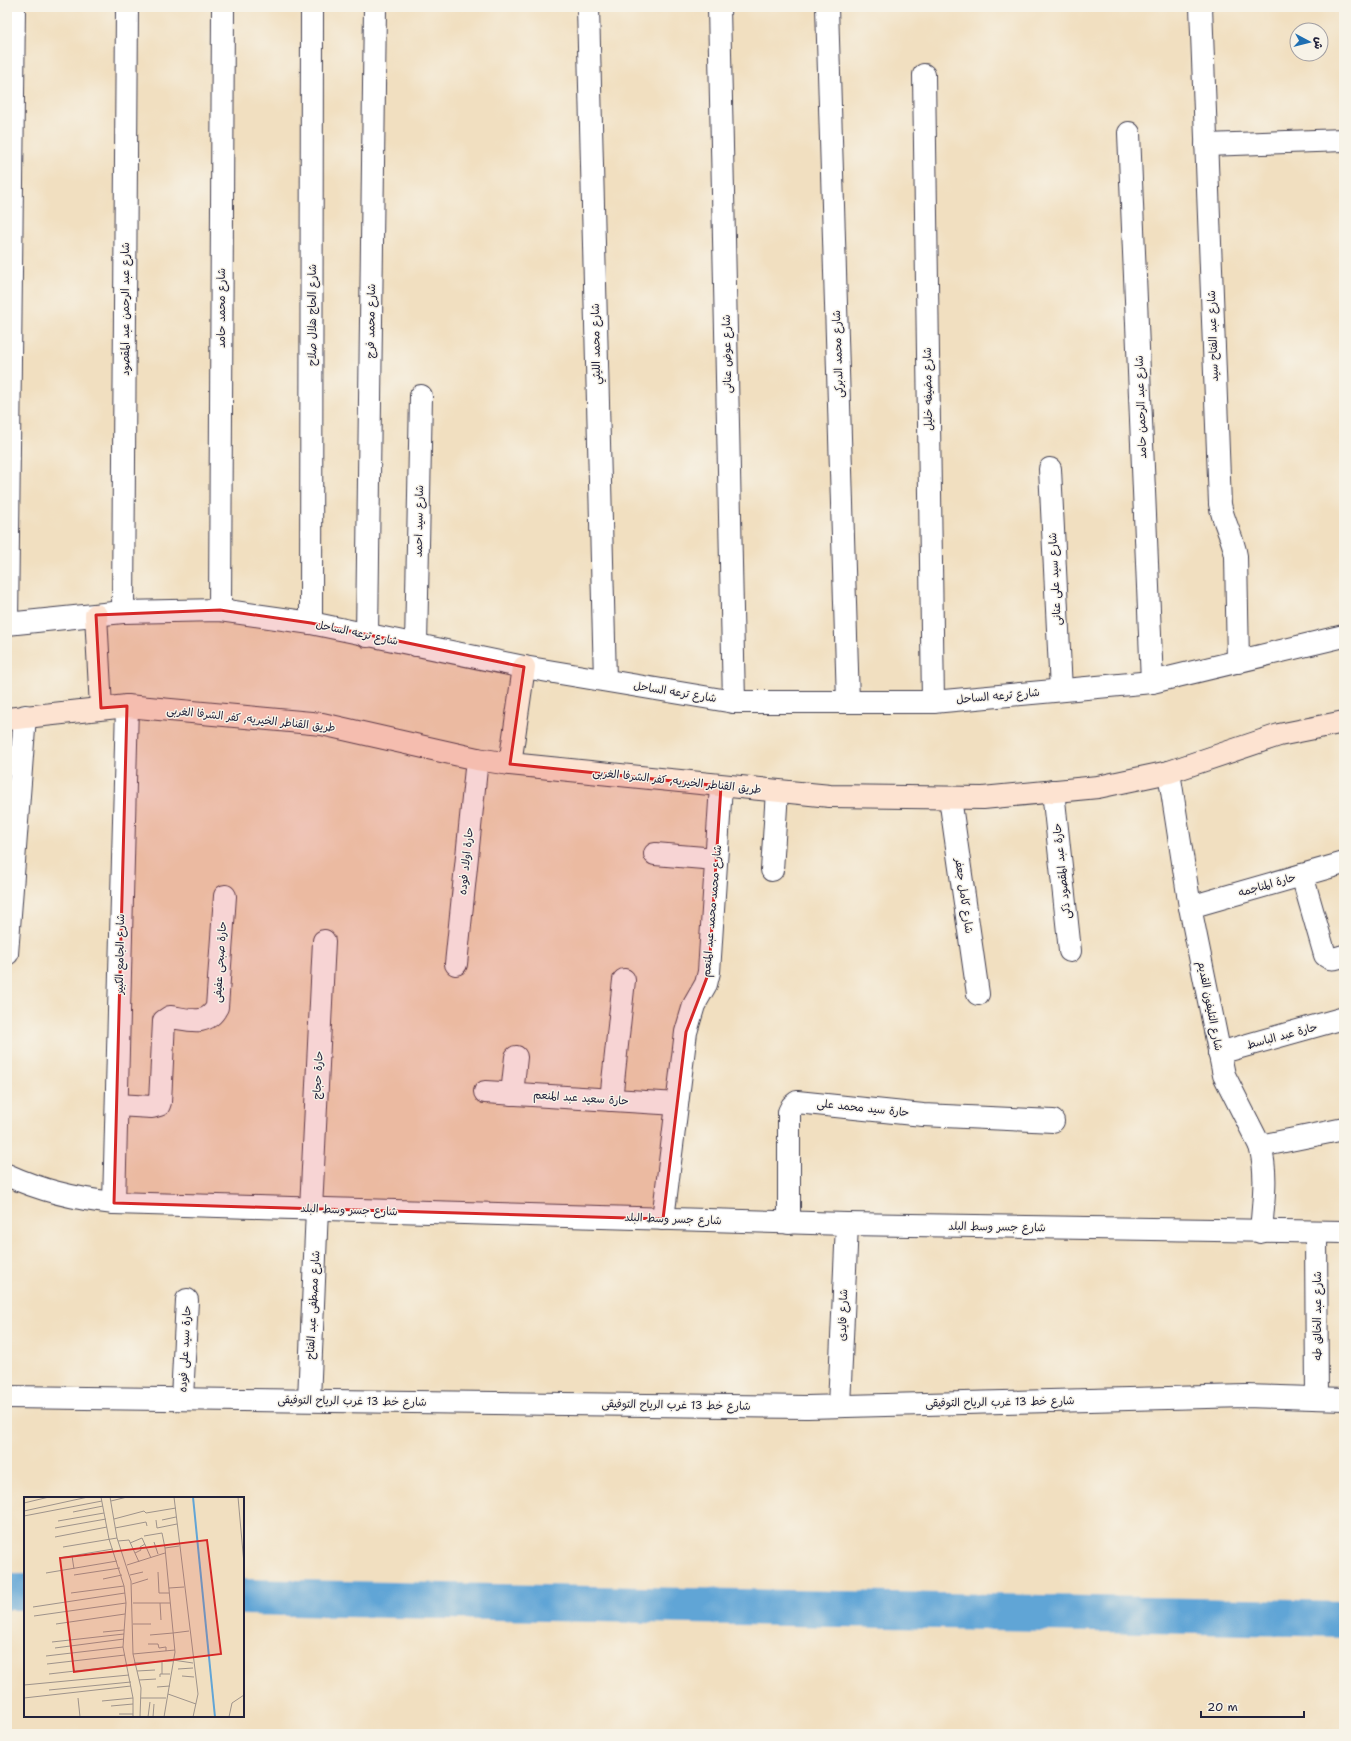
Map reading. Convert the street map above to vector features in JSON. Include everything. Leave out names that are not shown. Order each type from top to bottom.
[{"type":"street","points":[[7,624],[14,7]]},
{"type":"street","name":"شارع عبد الرحمن عبد المقصود","points":[[124,612],[127,7]]},
{"type":"street","name":"شارع محمد حامد","points":[[220,610],[223,7]]},
{"type":"street","name":"شارع الحاج هلال صلاح","points":[[311,623],[312,7]]},
{"type":"street","name":"شارع محمد فرج","points":[[367,636],[374,7]]},
{"type":"street","name":"شارع محمد الليثي","points":[[588,7],[605,680]]},
{"type":"street","name":"شارع عوض عنانى","points":[[719,7],[734,702]]},
{"type":"street","name":"شارع محمد الدبركى","points":[[827,7],[848,702]]},
{"type":"street","name":"شارع عبد الفتاح سيد","points":[[1201,7],[1220,504],[1222,517],[1233,541],[1236,556],[1238,662]]},
{"type":"street","name":"شارع مضيفه خليل","points":[[924,75],[933,702]]},
{"type":"street","name":"شارع عبد الرحمن حامد","points":[[1129,133],[1152,682]]},
{"type":"street","points":[[1206,145],[1344,140]]},
{"type":"street","name":"شارع سيد احمد","points":[[416,645],[421,396]]},
{"type":"street","name":"شارع سيد على عنانى","points":[[1050,469],[1060,690]]},
{"type":"street","name":"شارع ترعه الساحل","points":[[7,624],[124,612],[220,610],[311,623],[524,668],[734,702],[933,702],[1152,682],[1344,636]]},
{"type":"street","points":[[96,615],[101,708]]},
{"type":"street","points":[[510,764],[524,668]]},
{"type":"street","name":"طريق القناطر الخيريه, كفر الشرفا الغربى","points":[[16,717],[127,706],[322,724],[477,759],[510,764],[830,796],[950,798],[983,798],[1098,787],[1169,772],[1279,735],[1344,722]]},
{"type":"street","name":"شارع الجامع الكبير","points":[[114,1202],[127,706]]},
{"type":"street","points":[[7,954],[16,717]]},
{"type":"street","name":"حارة اولاد فوده","points":[[456,964],[477,759]]},
{"type":"street","name":"شارع التليفون القديم","points":[[1169,772],[1190,907],[1224,1075],[1260,1146],[1266,1174],[1261,1232]]},
{"type":"street","name":"شارع محمد محمد عبد المنعم","points":[[664,1219],[686,1032],[694,1005],[706,984],[709,972],[721,786]]},
{"type":"street","points":[[772,870],[777,791]]},
{"type":"street","name":"حارة عبد المقصود ذكى","points":[[1053,791],[1070,951]]},
{"type":"street","name":"شارع كامل جعفر","points":[[950,798],[978,994]]},
{"type":"street","points":[[655,854],[716,859]]},
{"type":"street","name":"حارة المناجمه","points":[[1190,907],[1344,863]]},
{"type":"street","points":[[1302,875],[1325,955],[1329,959],[1344,956]]},
{"type":"street","name":"حارة صبحى عفيفى","points":[[117,1105],[152,1107],[159,1105],[164,1021],[170,1017],[203,1021],[214,1013],[217,1007],[225,896]]},
{"type":"street","name":"حارة حجاج","points":[[314,1209],[324,941]]},
{"type":"street","points":[[611,1100],[624,980]]},
{"type":"street","name":"حارة عبد الباسط","points":[[1219,1053],[1344,1018]]},
{"type":"street","points":[[512,1094],[516,1057]]},
{"type":"street","name":"حارة سعيد عبد المنعم","points":[[485,1092],[677,1104]]},
{"type":"street","name":"حارة سيد محمد على","points":[[790,1223],[789,1112],[792,1106],[797,1102],[924,1115],[1053,1121]]},
{"type":"street","points":[[1260,1146],[1344,1129]]},
{"type":"street","name":"شارع جسر وسط البلد","points":[[7,1175],[29,1185],[57,1194],[85,1200],[114,1202],[790,1223],[1316,1233],[1344,1232]]},
{"type":"street","name":"شارع مصطفى عبد الفتاح","points":[[309,1400],[314,1209]]},
{"type":"street","name":"شارع فايدى","points":[[839,1406],[847,1224]]},
{"type":"street","name":"شارع عبد الخالق طه","points":[[1316,1233],[1317,1398]]},
{"type":"street","name":"حارة سيد على فوده","points":[[182,1398],[187,1300]]},
{"type":"street","name":"شارع خط 13 غرب الرياح التوفيقى","points":[[7,1397],[807,1407],[1246,1396],[1344,1400]]},
{"type":"highlighted area","points":[[220,610],[311,623],[524,667],[510,764],[721,786],[709,972],[686,1032],[663,1219],[114,1203],[127,706],[101,708],[96,615]]},
{"type":"waterway","points":[[7,1592],[24,1592]]},
{"type":"waterway","points":[[244,1597],[1344,1619]]}]
